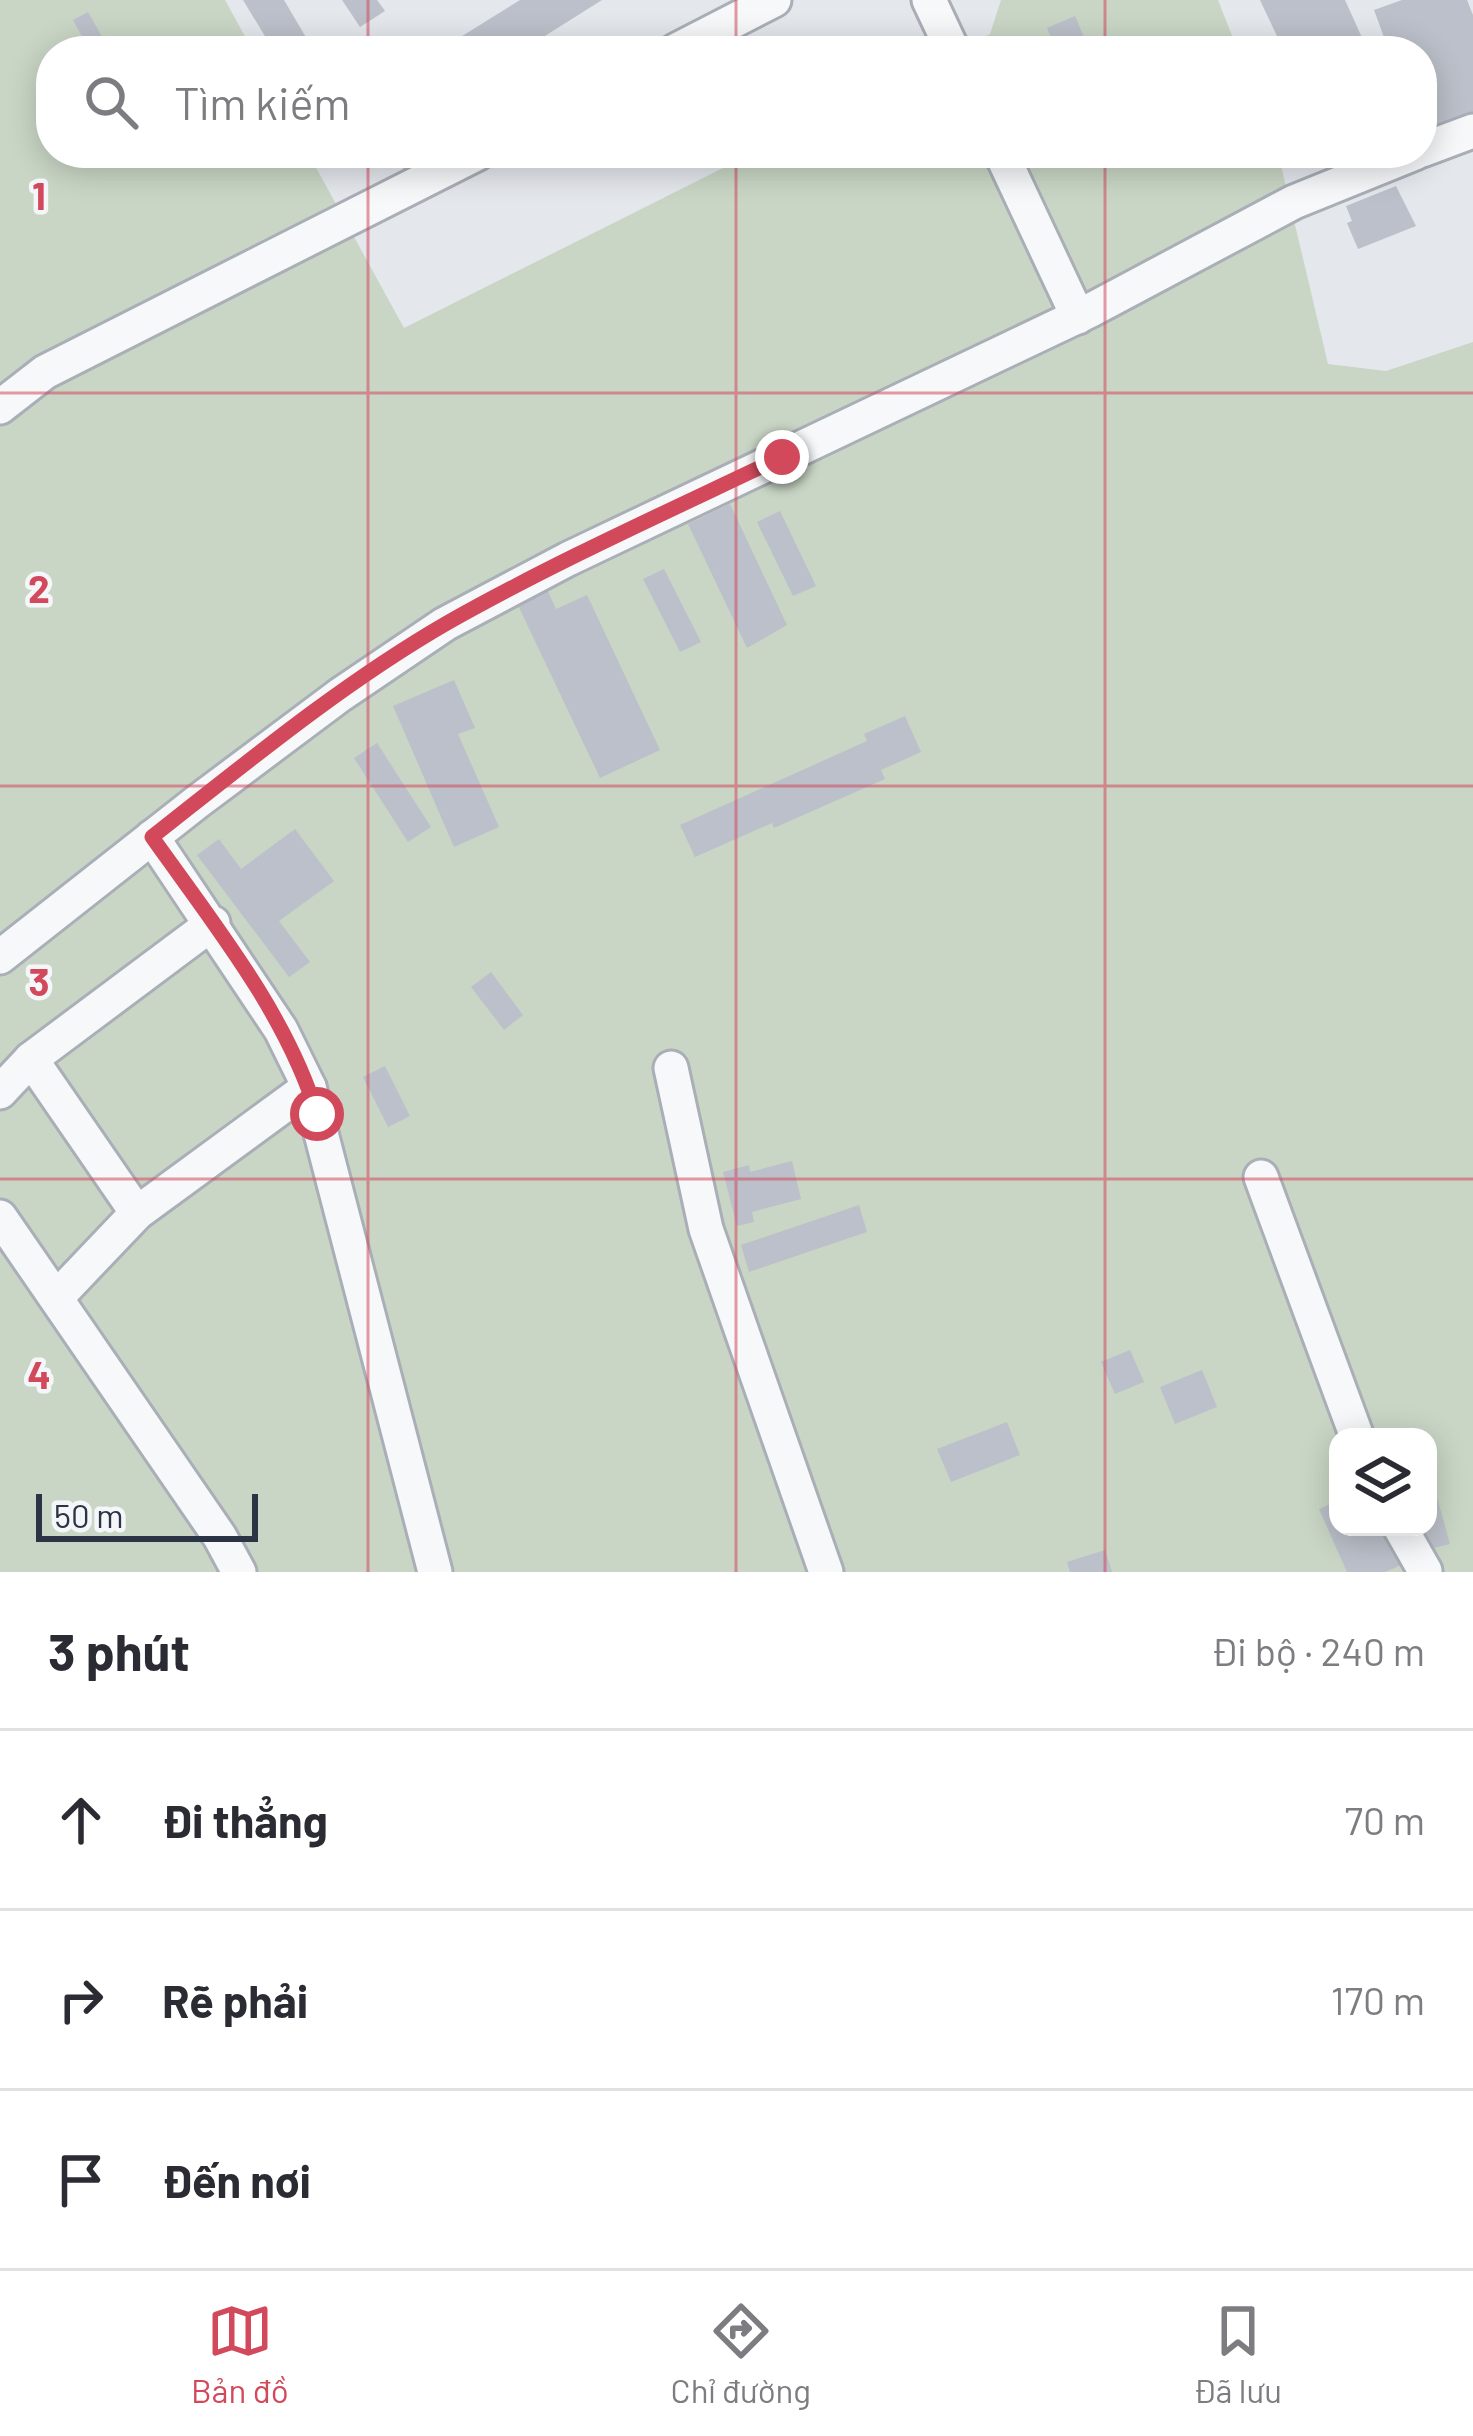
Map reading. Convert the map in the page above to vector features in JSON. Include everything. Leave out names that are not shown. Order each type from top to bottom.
[{"type":"street","points":[[704,36],[774,0]]},
{"type":"street","points":[[929,0],[946,36]]},
{"type":"street","points":[[1437,145],[1473,131]]},
{"type":"street","points":[[0,407],[45,372],[448,168]]},
{"type":"street","points":[[1008,168],[1078,316]]},
{"type":"street","points":[[0,957],[340,695],[445,624],[568,559],[1078,316],[1294,202],[1378,168]]},
{"type":"street","points":[[152,837],[281,1030],[309,1087],[435,1572]]},
{"type":"street","points":[[0,1092],[31,1059],[213,923]]},
{"type":"street","points":[[31,1059],[137,1213]]},
{"type":"street","points":[[671,1068],[706,1229],[826,1572]]},
{"type":"street","points":[[57,1297],[137,1213],[309,1087]]},
{"type":"street","points":[[1261,1178],[1354,1428]]},
{"type":"street","points":[[0,1217],[220,1537],[238,1572]]},
{"type":"street","points":[[1406,1536],[1429,1569]]},
{"type":"green space","points":[[0,0],[225,0],[245,36],[36,36],[36,168],[316,168],[404,328],[723,168],[1282,168],[1328,364],[1386,371],[1473,342],[1473,1572],[0,1572]]},
{"type":"green space","points":[[1001,0],[1218,0],[1232,36],[986,36]]},
{"type":"building","points":[[243,0],[284,0],[305,36],[265,36]]},
{"type":"building","points":[[342,0],[377,0],[385,11],[360,27]]},
{"type":"building","points":[[520,0],[602,0],[545,36],[462,36]]},
{"type":"building","points":[[1260,0],[1345,0],[1361,36],[1277,36]]},
{"type":"building","points":[[1402,0],[1467,0],[1473,15],[1473,125],[1437,133],[1437,36],[1384,36],[1374,10]]},
{"type":"building","points":[[88,12],[102,36],[82,36],[73,20]]},
{"type":"building","points":[[1075,16],[1084,36],[1050,36],[1047,28]]},
{"type":"building","points":[[403,168],[431,168],[411,181]]},
{"type":"building","points":[[1396,186],[1416,226],[1358,249],[1347,223],[1352,221],[1346,206]]},
{"type":"building","points":[[730,504],[787,625],[747,648],[688,524]]},
{"type":"building","points":[[780,511],[816,586],[793,596],[757,522]]},
{"type":"building","points":[[664,569],[701,642],[680,652],[643,579]]},
{"type":"building","points":[[546,587],[556,609],[587,595],[660,750],[600,778],[516,601]]},
{"type":"building","points":[[454,680],[475,728],[458,734],[499,827],[454,847],[393,706]]},
{"type":"building","points":[[905,716],[921,752],[881,770],[885,779],[695,857],[680,825],[867,741],[864,734]]},
{"type":"building","points":[[377,743],[431,827],[408,842],[354,758]]},
{"type":"building","points":[[295,829],[334,881],[279,921],[310,962],[289,977],[197,855],[219,839],[241,869]]},
{"type":"building","points":[[491,972],[523,1015],[504,1030],[471,987]]},
{"type":"building","points":[[385,1066],[410,1116],[388,1127],[363,1077]]},
{"type":"building","points":[[792,1161],[801,1199],[752,1212],[754,1222],[737,1226],[723,1172],[749,1165],[750,1172]]},
{"type":"building","points":[[859,1205],[867,1232],[749,1272],[741,1245]]},
{"type":"building","points":[[1130,1350],[1144,1382],[1115,1394],[1101,1362]]},
{"type":"building","points":[[1202,1370],[1217,1407],[1175,1424],[1160,1387]]},
{"type":"building","points":[[1007,1422],[1020,1455],[951,1482],[937,1449]]},
{"type":"building","points":[[1437,1497],[1450,1544],[1418,1552],[1414,1536],[1437,1536]]},
{"type":"building","points":[[1329,1505],[1329,1532],[1319,1509]]},
{"type":"building","points":[[1331,1536],[1392,1536],[1404,1564],[1385,1572],[1347,1572]]},
{"type":"building","points":[[1105,1550],[1112,1572],[1070,1572],[1067,1562]]},
{"type":"route","points":[[317,1114],[281,1030],[152,837],[340,695],[445,624],[568,559],[782,457]]}]
